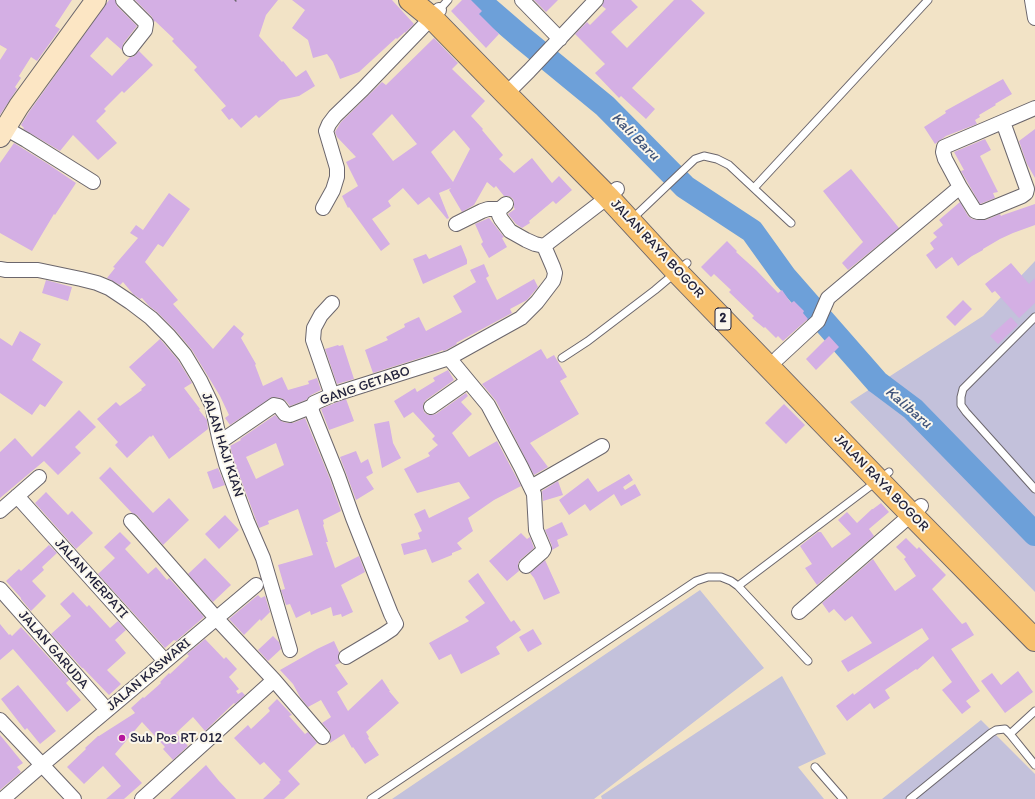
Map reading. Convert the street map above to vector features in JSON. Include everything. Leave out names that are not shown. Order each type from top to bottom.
[{"type":"highway","name":"JALAN RAYA BOGOR","points":[[410,0],[439,6],[517,83],[634,217],[682,268],[1031,629]]},
{"type":"highway","name":"JALAN RAYA BOGOR","points":[[682,268],[778,358],[884,476]]},
{"type":"main road","points":[[3,132],[28,94],[96,0]]},
{"type":"street","points":[[123,0],[146,23],[145,30],[130,50]]},
{"type":"street","points":[[522,0],[557,42]]},
{"type":"street","points":[[517,83],[596,0]]},
{"type":"street","points":[[1032,0],[1035,18]]},
{"type":"street","points":[[323,208],[333,190],[337,177],[337,168],[326,131],[329,124],[439,6]]},
{"type":"street","points":[[1003,122],[1027,189],[1026,193],[983,212],[978,212],[975,211],[960,187],[945,159],[943,152],[944,147],[1035,108]]},
{"type":"street","points":[[3,132],[26,140],[93,182]]},
{"type":"street","points":[[778,358],[818,322],[828,298],[960,187]]},
{"type":"street","points":[[456,224],[482,211],[503,207],[499,215],[510,231],[535,244],[544,246],[613,193]]},
{"type":"street","name":"GANG GETABO","points":[[346,658],[392,629],[396,624],[311,410],[314,403],[332,395],[449,358],[521,318],[536,302],[554,278],[555,273],[544,246]]},
{"type":"street","name":"JALAN HAJI KIAN","points":[[0,269],[38,270],[97,283],[109,288],[130,302],[155,323],[186,355],[212,405],[226,464],[247,522],[263,558],[290,650]]},
{"type":"street","points":[[332,303],[321,315],[314,328],[313,340],[332,395]]},
{"type":"street","points":[[449,358],[488,405],[516,469],[531,487],[534,494],[536,530],[544,549],[543,552],[526,566]]},
{"type":"street","points":[[431,407],[468,381]]},
{"type":"street","points":[[220,442],[274,405],[279,406],[285,414],[290,415],[313,406]]},
{"type":"street","points":[[531,487],[602,446]]},
{"type":"street","points":[[0,511],[39,477]]},
{"type":"street","name":"JALAN MERPATI","points":[[17,496],[165,661]]},
{"type":"street","points":[[799,612],[916,510]]},
{"type":"street","points":[[132,521],[216,618],[274,680],[323,737]]},
{"type":"street","name":"JALAN KASWARI","points":[[3,799],[256,585]]},
{"type":"street","name":"JALAN GARUDA","points":[[0,589],[107,710]]},
{"type":"street","points":[[142,799],[274,680]]},
{"type":"street","points":[[0,720],[74,799]]},
{"type":"lane","points":[[754,188],[928,0]]},
{"type":"lane","points":[[634,217],[695,159],[704,156],[729,164],[791,223]]},
{"type":"lane","points":[[562,358],[588,341],[682,268]]},
{"type":"lane","points":[[1035,317],[963,389],[960,397],[961,405],[966,412],[1035,489]]},
{"type":"lane","points":[[738,586],[884,476]]},
{"type":"lane","points":[[371,799],[696,581],[708,577],[721,577],[738,586],[808,661]]},
{"type":"lane","points":[[1010,734],[1035,710]]},
{"type":"lane","points":[[910,799],[996,730],[1005,729],[1035,765]]},
{"type":"lane","points":[[815,767],[843,799]]},
{"type":"shaded area","points":[[1035,261],[1035,592],[850,402],[983,316]]},
{"type":"shaded area","points":[[700,590],[764,668],[594,799],[392,799]]},
{"type":"shaded area","points":[[782,676],[826,754],[798,767],[824,799],[602,799],[601,796]]},
{"type":"shaded area","points":[[981,720],[1035,774],[1035,799],[882,799]]},
{"type":"building","points":[[0,0],[72,0],[55,26],[60,29],[37,61],[31,57],[19,76],[21,78],[15,87],[17,89],[0,115],[0,60],[7,49],[0,45]]},
{"type":"building","points":[[109,0],[115,0],[117,6],[137,26],[123,44],[122,50],[107,37],[90,56],[112,76],[130,57],[133,57],[139,51],[153,65],[124,93],[122,91],[104,109],[106,111],[96,121],[117,143],[98,160],[73,135],[60,151],[23,129],[24,128],[21,125]]},
{"type":"building","points":[[135,0],[278,0],[266,15],[259,36],[296,77],[306,70],[315,86],[299,96],[280,100],[259,118],[256,115],[241,128],[232,118],[229,120],[221,110],[226,106],[194,70],[197,67],[172,41],[174,39],[155,21],[154,22],[152,17]]},
{"type":"building","points":[[292,0],[392,0],[414,24],[405,33],[397,39],[396,38],[359,72],[340,79],[333,62],[327,54],[313,58],[308,40],[292,28],[305,10]]},
{"type":"building","points":[[462,0],[471,0],[482,11],[479,14],[499,34],[486,48],[451,11]]},
{"type":"building","points":[[534,0],[558,0],[546,12]]},
{"type":"building","points":[[604,0],[631,0],[638,7],[611,32],[627,48],[674,0],[691,0],[705,13],[632,88],[655,109],[646,119],[621,96],[619,98],[595,73],[605,64],[575,34],[587,22],[590,25],[606,9],[602,6]]},
{"type":"building","points":[[434,38],[458,63],[452,69],[485,101],[471,116],[503,155],[499,159],[514,173],[532,158],[552,183],[559,176],[572,190],[556,204],[553,201],[529,221],[530,223],[522,228],[516,224],[508,214],[515,209],[513,199],[509,196],[504,196],[496,186],[494,188],[487,182],[474,205],[462,212],[449,190],[451,188],[439,193],[449,218],[447,219],[429,197],[418,205],[403,188],[388,201],[391,206],[372,219],[390,244],[381,251],[349,207],[348,208],[342,196],[358,186],[346,162],[356,157],[337,137],[335,132],[341,122],[382,82],[386,85]],"holes":[[[392,114],[417,144],[393,161],[372,134]],[[454,130],[470,149],[453,182],[431,152]]]},
{"type":"building","points":[[1003,79],[1012,94],[979,115],[980,117],[975,120],[977,124],[946,136],[935,144],[924,127],[946,113],[945,111]]},
{"type":"building","points":[[1035,129],[1035,178],[1027,164],[1019,141]]},
{"type":"building","points":[[985,139],[991,150],[980,156],[998,192],[993,193],[995,198],[980,204],[961,171],[964,170],[954,152]]},
{"type":"building","points":[[14,143],[76,183],[55,215],[54,214],[32,251],[0,233],[0,163]]},
{"type":"building","points":[[851,169],[899,228],[848,270],[842,263],[863,242],[823,191]]},
{"type":"building","points":[[169,193],[190,209],[163,247],[158,244],[145,262],[178,300],[173,304],[213,349],[234,325],[244,334],[241,338],[256,364],[255,365],[263,386],[282,377],[288,390],[309,384],[308,381],[317,378],[321,390],[311,395],[306,400],[290,406],[281,398],[272,397],[230,425],[225,418],[229,415],[220,396],[192,350],[176,331],[142,298],[140,299],[133,294],[123,282],[120,285],[107,278],[115,268],[113,267],[138,238],[130,233],[136,225],[143,230]]},
{"type":"building","points":[[960,202],[968,216],[972,219],[978,220],[986,220],[1000,214],[1001,216],[1035,204],[1035,225],[1000,239],[958,266],[952,257],[936,269],[926,255],[934,249],[930,243],[937,237],[933,233],[943,225],[939,220]]},
{"type":"building","points":[[489,218],[504,237],[502,238],[507,247],[489,258],[481,244],[483,242],[475,224]]},
{"type":"building","points":[[727,241],[737,251],[736,252],[778,293],[782,290],[791,303],[794,301],[804,311],[803,313],[808,319],[783,341],[778,336],[776,338],[765,327],[764,328],[752,318],[754,316],[729,292],[731,290],[714,274],[711,277],[701,267]]},
{"type":"building","points":[[461,245],[467,260],[467,264],[423,284],[413,259],[426,254],[429,259]]},
{"type":"building","points":[[1011,263],[1029,284],[1035,278],[1035,303],[1019,318],[995,291],[992,293],[985,284]]},
{"type":"building","points":[[484,264],[489,276],[486,278],[497,300],[534,279],[538,287],[527,300],[510,309],[512,313],[456,343],[457,344],[446,350],[373,373],[365,350],[388,340],[386,337],[405,327],[404,324],[419,317],[426,331],[462,312],[453,296],[476,282],[470,270]]},
{"type":"building","points":[[46,280],[72,287],[68,301],[42,293]]},
{"type":"building","points":[[963,300],[972,309],[955,326],[946,317]]},
{"type":"building","points":[[1011,317],[1018,325],[998,344],[990,336]]},
{"type":"building","points":[[20,331],[41,344],[32,360],[63,382],[45,407],[40,404],[32,415],[0,393],[0,338],[12,346]]},
{"type":"building","points":[[829,336],[839,347],[816,370],[806,359]]},
{"type":"building","points":[[160,339],[178,360],[192,383],[184,388],[207,420],[208,429],[169,459],[153,435],[151,437],[150,436],[127,458],[115,445],[118,442],[97,419],[116,402],[120,406],[142,390],[141,389],[146,385],[129,367]]},
{"type":"building","points":[[343,345],[354,379],[337,384],[325,349]]},
{"type":"building","points":[[541,349],[547,359],[554,355],[567,377],[560,381],[579,414],[530,443],[548,467],[534,475],[496,401],[482,384]]},
{"type":"building","points":[[448,370],[454,380],[426,400],[423,404],[424,412],[428,415],[436,414],[466,393],[468,396],[461,402],[472,414],[452,433],[469,457],[497,441],[521,486],[494,500],[468,518],[473,531],[457,543],[462,549],[452,553],[452,555],[432,563],[426,549],[404,555],[401,544],[420,539],[418,533],[422,531],[414,514],[425,509],[429,518],[470,498],[459,482],[417,493],[404,469],[430,456],[428,453],[438,445],[432,439],[435,436],[413,412],[404,418],[394,401],[415,388],[417,392],[435,381],[433,378]]},
{"type":"building","points":[[346,399],[354,421],[329,430],[321,409]]},
{"type":"building","points":[[784,404],[805,425],[786,444],[765,423]]},
{"type":"building","points":[[79,410],[96,427],[75,447],[81,453],[58,475],[44,461],[0,498],[0,452],[15,438],[32,457]]},
{"type":"building","points":[[275,415],[283,422],[288,423],[293,423],[305,418],[330,479],[341,511],[323,520],[328,542],[326,542],[335,568],[359,556],[365,572],[341,585],[353,612],[342,617],[341,614],[333,616],[331,607],[311,615],[310,611],[296,618],[290,604],[286,605],[281,590],[285,589],[278,565],[313,555],[298,509],[268,521],[269,524],[259,528],[234,461],[230,446],[241,440],[240,439]],"holes":[[[276,443],[284,465],[256,479],[246,457]]]},
{"type":"building","points":[[389,421],[393,443],[401,458],[382,468],[374,424]]},
{"type":"building","points":[[356,451],[361,463],[368,459],[373,473],[366,477],[374,489],[356,500],[340,457]]},
{"type":"building","points":[[110,467],[153,513],[169,498],[189,520],[163,545],[137,515],[132,513],[99,478]]},
{"type":"building","points":[[218,468],[225,485],[213,489],[207,472]]},
{"type":"building","points":[[629,474],[633,480],[623,487],[625,490],[635,484],[641,495],[621,506],[614,494],[590,511],[585,504],[569,515],[559,500],[588,478],[598,492]]},
{"type":"building","points":[[558,481],[563,495],[543,501],[542,491]]},
{"type":"building","points":[[46,492],[68,515],[72,511],[93,533],[76,549],[35,503]]},
{"type":"building","points":[[881,503],[889,512],[869,529],[874,536],[817,585],[805,568],[812,564],[800,546],[818,532],[821,532],[832,548],[851,534],[838,520],[847,512],[857,523]]},
{"type":"building","points":[[225,515],[239,530],[219,549],[205,534]]},
{"type":"building","points":[[562,522],[568,535],[557,540],[559,546],[552,550],[552,546],[545,530]]},
{"type":"building","points":[[120,532],[131,543],[125,549],[148,574],[156,567],[167,580],[169,578],[204,617],[176,641],[174,640],[165,648],[98,574],[115,558],[104,547]]},
{"type":"building","points":[[521,533],[527,539],[530,537],[534,548],[520,560],[518,564],[519,571],[507,581],[489,561]]},
{"type":"building","points":[[906,538],[917,549],[919,547],[946,575],[932,589],[962,624],[966,622],[974,635],[951,649],[980,691],[966,701],[971,707],[962,714],[942,690],[952,682],[933,656],[917,670],[916,669],[885,690],[890,698],[874,709],[870,703],[847,721],[836,706],[853,693],[854,695],[929,639],[922,628],[848,672],[841,661],[872,643],[852,616],[845,621],[834,609],[829,613],[822,603],[873,559],[895,591],[916,576],[904,559],[906,557],[896,547]]},
{"type":"building","points":[[49,545],[57,553],[42,567],[44,570],[32,581],[46,596],[31,611],[6,581],[19,569],[21,571]]},
{"type":"building","points":[[205,558],[231,585],[213,602],[188,574]]},
{"type":"building","points":[[545,560],[560,593],[544,600],[534,578],[530,573]]},
{"type":"building","points":[[478,573],[511,622],[514,620],[521,630],[496,647],[500,654],[461,674],[451,654],[439,660],[429,643],[469,621],[465,617],[485,603],[468,581]]},
{"type":"building","points":[[73,592],[87,607],[89,605],[110,628],[118,621],[126,630],[115,640],[126,653],[107,670],[121,684],[109,695],[51,634],[71,616],[60,604]]},
{"type":"building","points":[[258,595],[261,598],[265,596],[270,612],[261,621],[260,619],[244,635],[229,619]]},
{"type":"building","points":[[0,624],[9,635],[10,634],[12,636],[21,627],[69,680],[66,683],[81,700],[67,712],[13,649],[0,660]]},
{"type":"building","points":[[533,629],[542,644],[528,652],[519,637]]},
{"type":"building","points":[[273,636],[279,642],[281,649],[268,661],[258,650]]},
{"type":"building","points":[[205,639],[224,659],[226,657],[237,669],[229,677],[239,689],[236,691],[238,694],[242,692],[245,695],[235,704],[234,703],[205,731],[193,717],[176,733],[188,746],[173,760],[163,749],[165,747],[142,722],[115,754],[142,783],[124,799],[106,799],[121,786],[103,766],[84,784],[67,767],[98,736],[135,713],[131,708],[161,683],[160,682],[169,673],[170,674],[189,656],[187,654]]},
{"type":"building","points":[[334,641],[339,652],[338,658],[340,663],[335,665],[348,684],[337,692],[348,711],[382,679],[389,691],[399,703],[366,732],[369,737],[368,738],[379,755],[365,764],[353,747],[352,748],[344,734],[330,743],[331,735],[322,723],[331,717],[321,700],[308,707],[300,697],[293,684],[280,670]]},
{"type":"building","points":[[1018,671],[1033,692],[1005,713],[981,681],[992,673],[1001,685]]},
{"type":"building","points":[[18,685],[56,731],[40,744],[27,728],[25,730],[1,699]]},
{"type":"building","points":[[277,699],[292,715],[289,716],[305,734],[308,732],[317,743],[288,771],[300,784],[284,799],[263,799],[280,783],[279,782],[281,780],[264,762],[260,765],[234,738],[248,725],[251,729],[270,711],[268,708]]},
{"type":"building","points":[[0,735],[23,763],[17,767],[21,772],[0,790]]},
{"type":"building","points":[[206,765],[236,799],[170,799]]},
{"type":"waterway","name":"Kali Baru","points":[[478,0],[605,106],[685,187],[752,231],[785,277],[877,382],[913,409],[1035,534]]},
{"type":"place","name":"Sub Pos RT 012","points":[[122,738]]},
{"type":"water label","name":"Kalibaru","points":[[908,408]]}]
